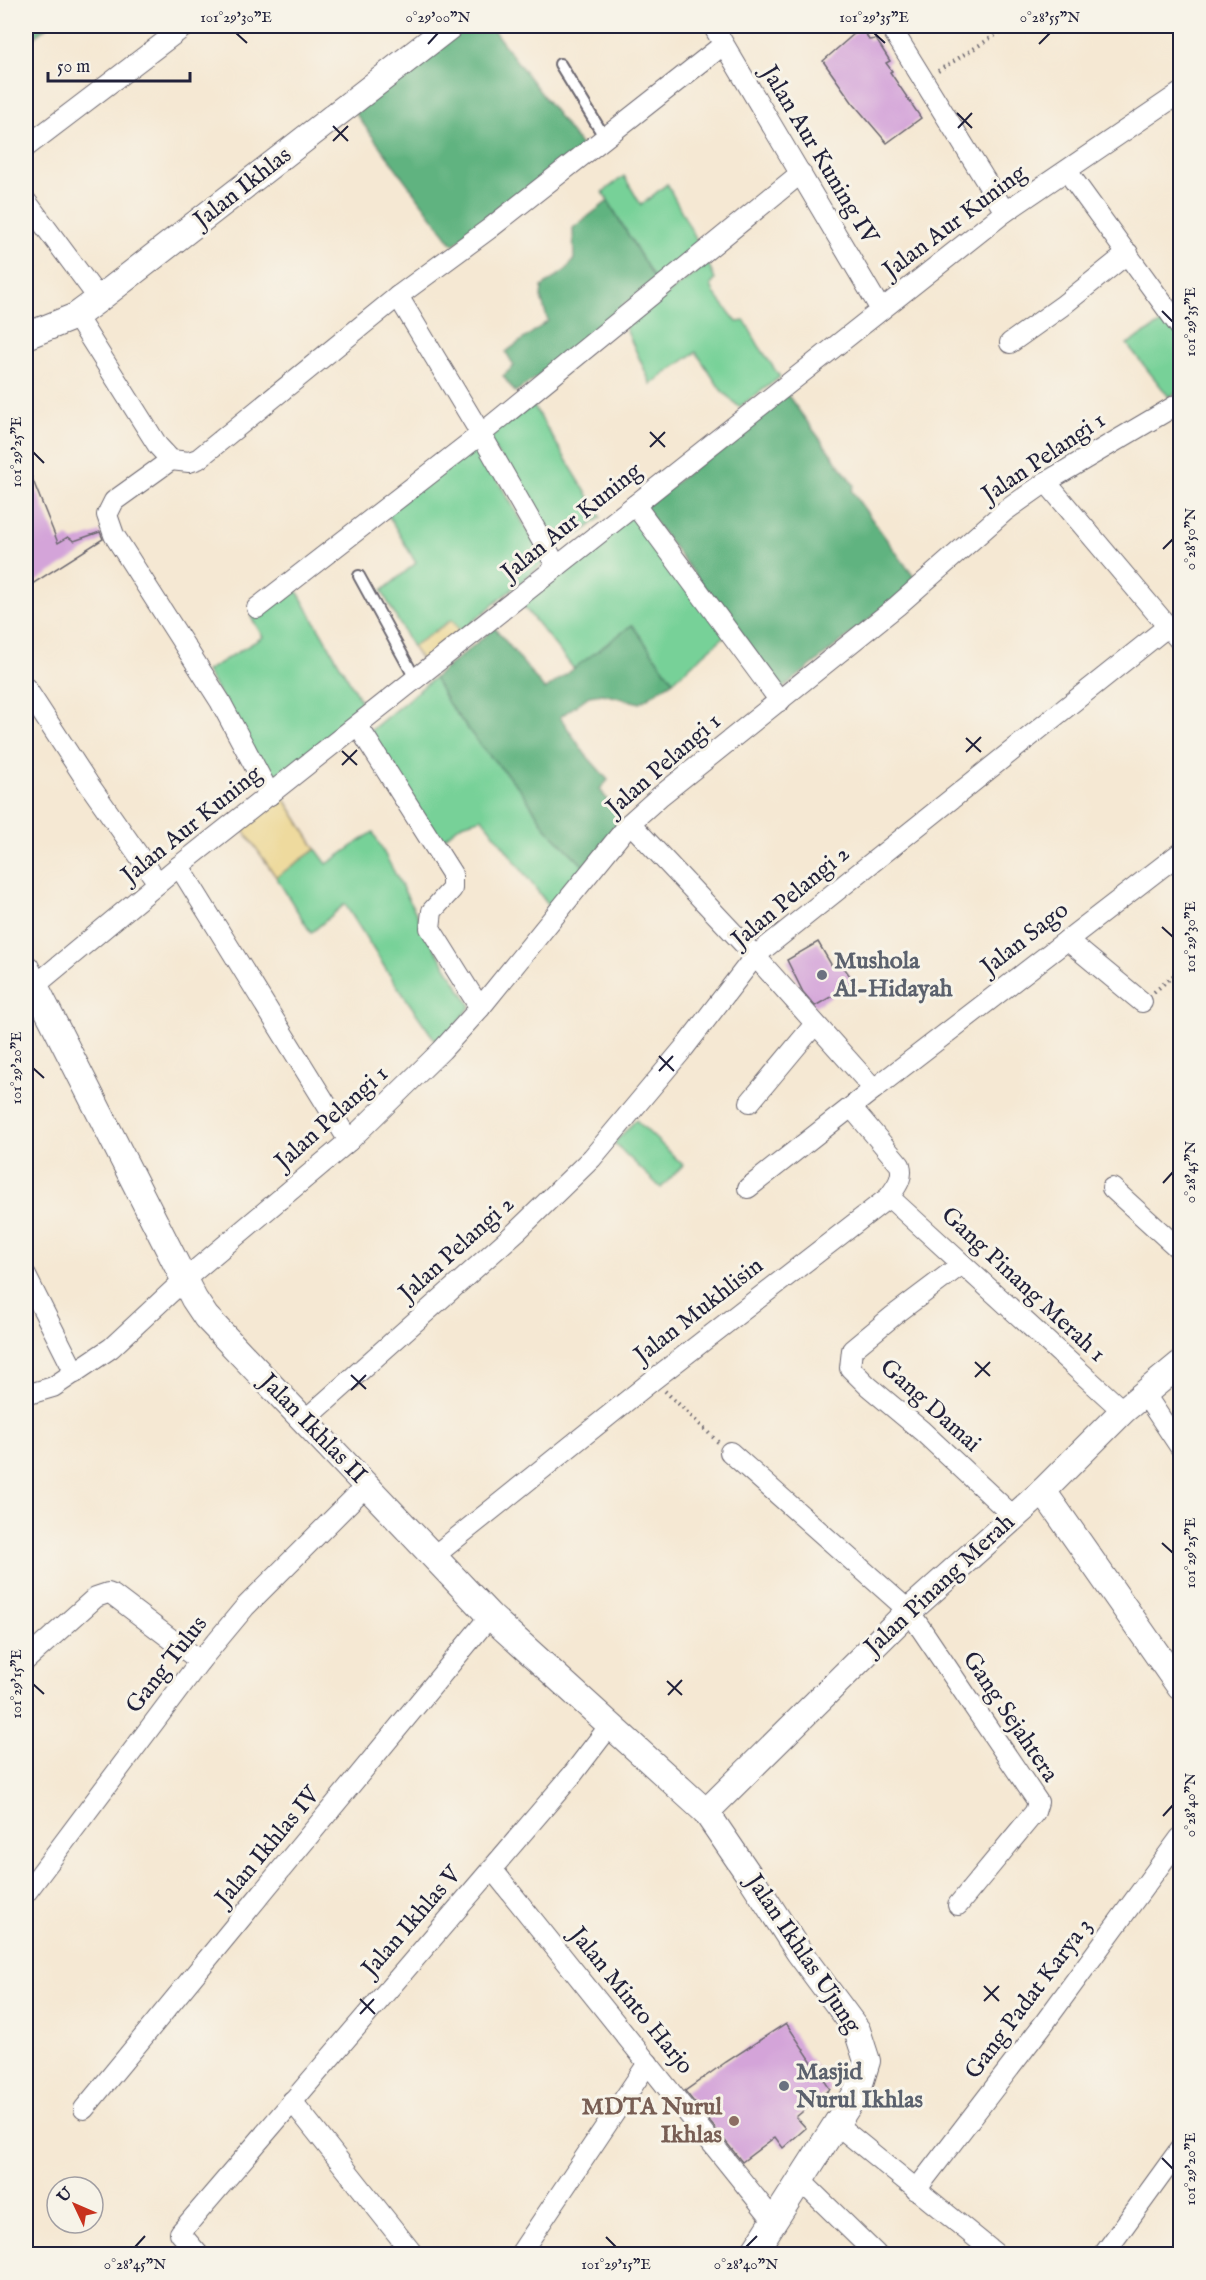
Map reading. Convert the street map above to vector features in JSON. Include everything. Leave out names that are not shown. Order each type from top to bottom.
[{"type":"street","points":[[26,147],[184,26]]},
{"type":"street","name":"Jalan Ikhlas","points":[[26,336],[76,316],[450,26]]},
{"type":"street","name":"Jalan Aur Kuning IV","points":[[712,26],[881,310]]},
{"type":"street","points":[[890,26],[1005,212]]},
{"type":"street","points":[[270,795],[220,701],[114,535],[107,515],[114,501],[171,460],[189,462],[198,459],[398,296],[489,229],[723,45]]},
{"type":"street","name":"Jalan Aur Kuning","points":[[29,982],[358,726],[1005,212],[1180,93]]},
{"type":"street","points":[[1067,171],[1179,322]]},
{"type":"street","points":[[256,608],[481,434],[801,173]]},
{"type":"street","points":[[26,201],[99,299]]},
{"type":"street","points":[[1010,343],[1062,306],[1128,253]]},
{"type":"street","points":[[398,296],[557,567]]},
{"type":"street","points":[[76,316],[158,446],[171,460]]},
{"type":"street","name":"Jalan Pelangi 1","points":[[26,1395],[53,1387],[111,1348],[185,1279],[349,1141],[442,1050],[480,1008],[630,823],[897,606],[1005,511],[1046,482],[1180,403]]},
{"type":"street","points":[[1046,482],[1180,641]]},
{"type":"street","points":[[635,505],[780,701]]},
{"type":"street","name":"Jalan Pelangi 2","points":[[305,1420],[517,1231],[592,1158],[684,1048],[755,956],[1167,627]]},
{"type":"street","points":[[26,688],[88,783],[158,883]]},
{"type":"street","points":[[358,726],[452,874],[452,889],[432,911],[430,928],[480,1008]]},
{"type":"street","points":[[630,823],[755,956],[874,1089],[748,1188]]},
{"type":"street","name":"Jalan Sago","points":[[874,1089],[1180,853]]},
{"type":"street","points":[[179,866],[349,1141]]},
{"type":"street","points":[[1067,940],[1142,1002]]},
{"type":"street","name":"Jalan Ikhlas II","points":[[29,982],[194,1299],[206,1317],[490,1616],[706,1812]]},
{"type":"street","points":[[750,1102],[815,1024]]},
{"type":"street","name":"Jalan Mukhlisin","points":[[434,1556],[653,1380],[889,1197],[901,1179],[900,1165],[852,1108]]},
{"type":"street","points":[[1112,1188],[1180,1250]]},
{"type":"street","name":"Gang Pinang Merah 1","points":[[889,1197],[1123,1411]]},
{"type":"street","name":"Gang Damai","points":[[962,1264],[892,1316],[852,1350],[850,1368],[1014,1517]]},
{"type":"street","points":[[26,1276],[75,1373]]},
{"type":"street","name":"Jalan Pinang Merah","points":[[706,1812],[909,1611],[1043,1491],[1123,1411],[1180,1364]]},
{"type":"street","points":[[1144,1393],[1180,1447]]},
{"type":"street","points":[[730,1452],[909,1611]]},
{"type":"street","name":"Gang Tulus","points":[[26,1893],[200,1661],[246,1607],[367,1485]]},
{"type":"street","points":[[1043,1491],[1180,1687]]},
{"type":"street","points":[[26,1659],[96,1597],[108,1593],[200,1661]]},
{"type":"street","name":"Gang Sejahtera","points":[[909,1611],[1038,1802],[1035,1812],[958,1905]]},
{"type":"street","name":"Jalan Ikhlas IV","points":[[84,2109],[490,1616]]},
{"type":"street","name":"Jalan Ikhlas V","points":[[198,2254],[180,2234],[572,1776],[611,1724]]},
{"type":"street","name":"Jalan Ikhlas Ujung","points":[[706,1812],[799,1952],[856,2030],[862,2041],[867,2061],[858,2090],[753,2254]]},
{"type":"street","name":"Gang Padat Karya 3","points":[[916,2190],[1045,2022],[1180,1838]]},
{"type":"street","name":"Jalan Minto Harjo","points":[[492,1869],[775,2222]]},
{"type":"street","points":[[520,2254],[648,2063]]},
{"type":"street","points":[[292,2101],[413,2254]]},
{"type":"street","points":[[836,2124],[996,2254]]},
{"type":"street","points":[[1104,2254],[1180,2149]]},
{"type":"street","points":[[801,2181],[876,2254]]},
{"type":"lane","points":[[560,64],[605,138]]},
{"type":"lane","points":[[359,576],[416,680]]},
{"type":"path","points":[[918,74],[942,70],[1010,26]]},
{"type":"path","points":[[1142,1002],[1180,970]]},
{"type":"path","points":[[653,1380],[730,1452]]},
{"type":"green space","points":[[26,26],[48,26],[26,44]]},
{"type":"green space","points":[[463,26],[490,26],[582,147],[453,245],[355,113]]},
{"type":"green space","points":[[624,176],[641,205],[667,184],[698,243],[673,267],[655,280],[603,192]]},
{"type":"green space","points":[[608,201],[655,280],[551,363],[539,376],[515,392],[503,376],[514,366],[506,352],[548,321],[541,298],[542,287],[567,269],[574,259],[573,228]]},
{"type":"green space","points":[[708,263],[715,280],[711,285],[714,293],[737,322],[745,321],[780,377],[739,407],[721,390],[696,352],[651,384],[625,327]]},
{"type":"green space","points":[[1167,320],[1180,339],[1180,390],[1169,397],[1127,344]]},
{"type":"green space","points":[[786,393],[854,485],[852,491],[917,581],[782,689],[644,508]]},
{"type":"green space","points":[[530,400],[601,517],[582,532],[555,547],[486,435]]},
{"type":"green space","points":[[475,443],[546,561],[460,632],[451,620],[412,647],[382,591],[416,563],[387,513]]},
{"type":"green space","points":[[632,516],[725,636],[673,681],[632,625],[574,669],[521,603]]},
{"type":"green space","points":[[293,584],[365,708],[272,784],[206,671],[263,637],[251,617]]},
{"type":"green space","points":[[632,625],[673,681],[640,703],[603,694],[589,696],[560,717],[585,754],[608,780],[600,789],[620,820],[586,868],[546,828],[521,790],[481,746],[449,704],[434,678],[495,628],[545,690]]},
{"type":"green space","points":[[434,678],[449,704],[481,746],[521,790],[546,828],[586,868],[549,906],[482,818],[462,824],[439,842],[370,731]]},
{"type":"green space","points":[[373,832],[435,949],[471,1006],[439,1046],[387,971],[345,904],[311,933],[276,877],[316,849],[327,864]]},
{"type":"green space","points":[[636,1120],[683,1165],[661,1188],[614,1143]]},
{"type":"sand","points":[[452,620],[460,632],[423,662],[412,647]]},
{"type":"sand","points":[[281,793],[316,849],[276,877],[240,825]]},
{"type":"building","points":[[862,27],[869,40],[876,39],[890,61],[886,63],[892,71],[890,72],[921,118],[887,143],[852,102],[823,61]]},
{"type":"building","points":[[26,463],[58,543],[68,537],[74,541],[100,532],[103,539],[26,588]]},
{"type":"building","name":"Mushola Al-Hidayah","points":[[818,942],[832,966],[840,962],[855,983],[815,1006],[803,992],[787,960]]},
{"type":"building","name":"Masjid Nurul Ikhlas","points":[[786,2023],[830,2089],[796,2117],[806,2128],[783,2148],[775,2137],[742,2162],[685,2091]]},
{"type":"place","name":"Mushola Al-Hidayah","points":[[822,975]]},
{"type":"place","name":"Masjid Nurul Ikhlas","points":[[784,2086]]},
{"type":"place","name":"MDTA Nurul Ikhlas","points":[[734,2121]]}]
